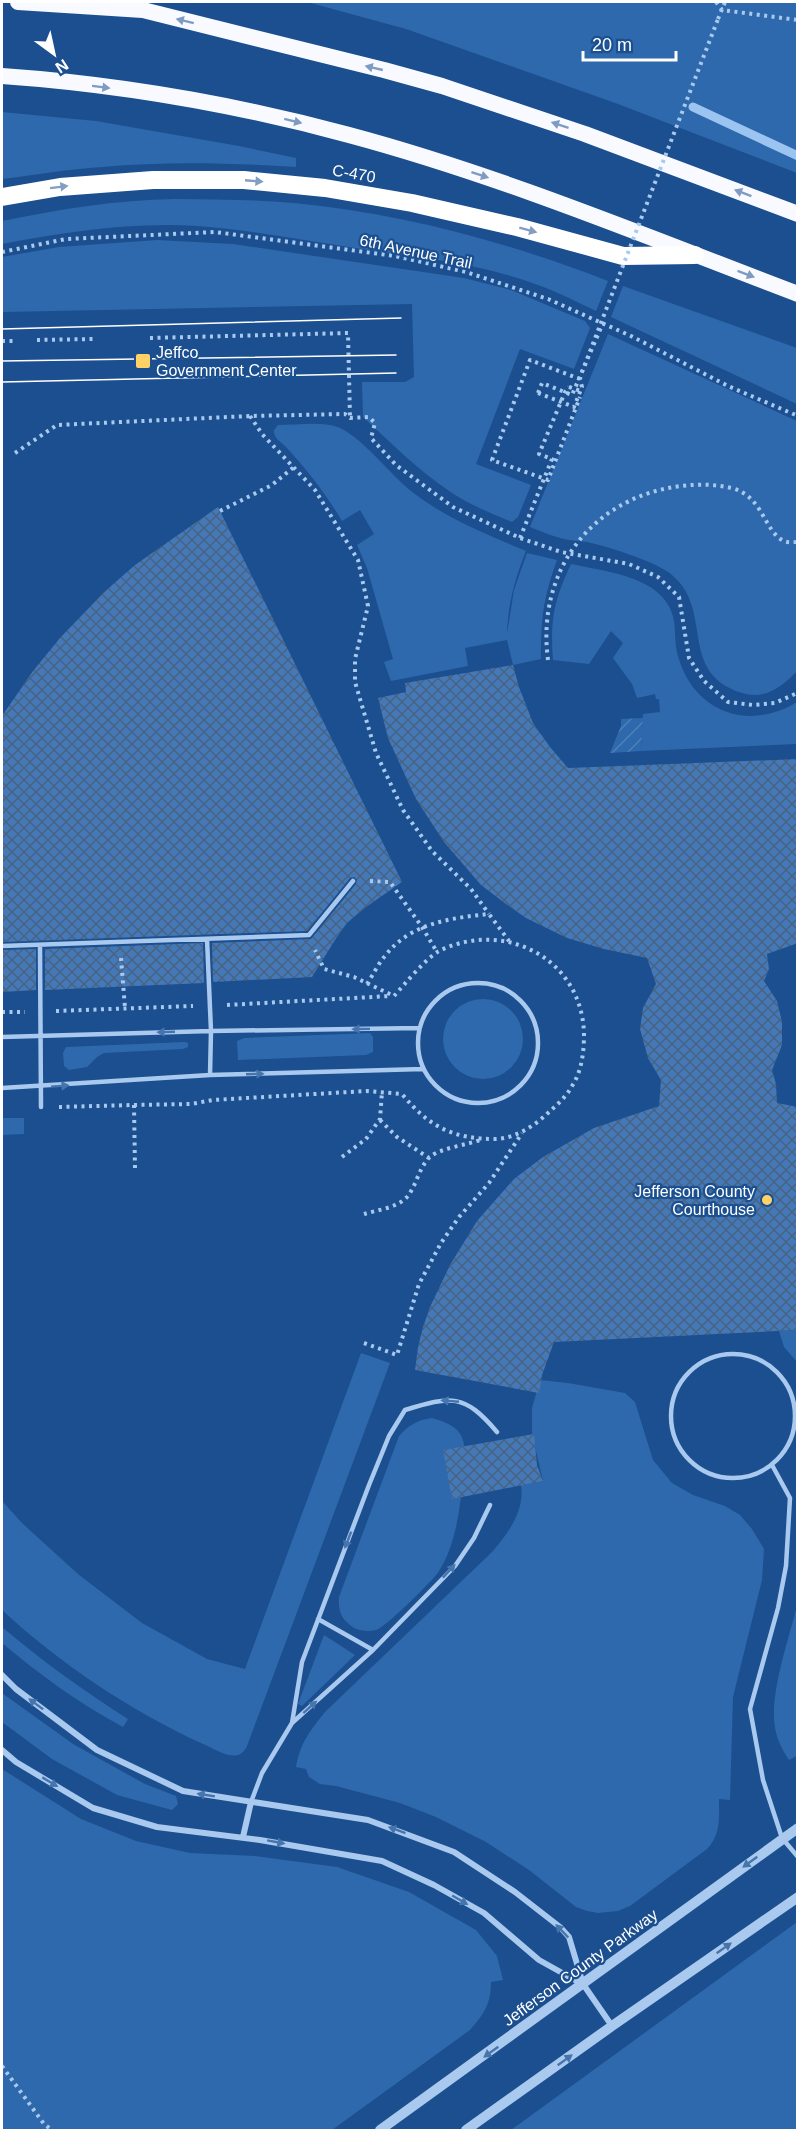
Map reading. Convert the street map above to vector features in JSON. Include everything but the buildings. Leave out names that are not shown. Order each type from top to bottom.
[{"type":"highway","points":[[18,2],[143,10],[384,70],[442,86],[585,134],[798,214]]},
{"type":"highway","points":[[2,76],[145,92],[279,118],[350,135],[483,176],[798,294]]},
{"type":"highway","name":"C-470","points":[[2,197],[60,187],[153,180],[244,180],[325,188],[412,203],[517,227],[623,256],[695,255]]},
{"type":"street","points":[[2,1675],[16,1689],[97,1750],[183,1791],[368,1820],[454,1852],[516,1892],[560,1927],[569,1937],[583,1984],[612,2026]]},
{"type":"street","points":[[2,1750],[16,1762],[93,1808],[157,1827],[243,1838],[382,1861],[434,1885],[484,1913],[539,1960],[583,1984]]},
{"type":"street","points":[[243,1838],[251,1802]]},
{"type":"street","name":"Jefferson County Parkway","points":[[380,2130],[798,1828]]},
{"type":"street","points":[[466,2130],[798,1897]]},
{"type":"lane","points":[[2,946],[309,935],[353,881]]},
{"type":"lane","points":[[207,939],[211,1031],[210,1075]]},
{"type":"lane","points":[[40,945],[41,1107]]},
{"type":"lane","points":[[469,983],[490,983],[506,989],[523,1002],[534,1020],[539,1041],[536,1062],[530,1074],[516,1090],[498,1100],[477,1104],[452,1098],[435,1086],[423,1069],[417,1049],[419,1028],[432,1003],[449,990],[469,983]]},
{"type":"lane","points":[[2,1037],[419,1028]]},
{"type":"lane","points":[[2,1089],[210,1075],[423,1069]]},
{"type":"lane","points":[[723,1355],[743,1355],[762,1361],[778,1374],[790,1391],[795,1411],[793,1431],[785,1450],[772,1465],[754,1475],[734,1479],[713,1475],[695,1466],[681,1451],[673,1432],[671,1412],[676,1392],[687,1374],[704,1362],[723,1355]]},
{"type":"lane","points":[[292,1723],[302,1662],[373,1475],[389,1436],[405,1410],[438,1400],[463,1402],[480,1412],[497,1432]]},
{"type":"lane","points":[[772,1465],[790,1498],[786,1566],[778,1608],[750,1709],[763,1780],[782,1838],[798,1857]]},
{"type":"lane","points":[[251,1802],[262,1773],[292,1723],[373,1650],[455,1566],[474,1538],[490,1505]]},
{"type":"lane","points":[[318,1619],[373,1650]]},
{"type":"path","points":[[716,2],[722,10],[798,20]]},
{"type":"path","points":[[603,323],[572,395],[542,383],[538,393],[574,406],[582,387],[580,379],[718,19],[725,2]]},
{"type":"path","name":"6th Avenue Trail","points":[[2,252],[66,239],[215,232],[395,255],[466,272],[548,299],[603,323],[729,386],[798,416]]},
{"type":"path","points":[[150,338],[348,333],[350,418]]},
{"type":"path","points":[[37,340],[94,339]]},
{"type":"path","points":[[2,341],[13,341]]},
{"type":"path","points":[[520,538],[552,459],[539,453],[564,392],[569,387],[582,392],[548,480],[492,460],[530,360],[580,379]]},
{"type":"path","points":[[15,453],[57,425],[250,416],[345,414],[350,418],[369,417],[375,423],[371,438],[396,465],[453,507],[520,538],[569,554],[629,564],[658,577],[680,597],[689,658],[704,681],[728,702],[753,705],[775,703],[798,691]]},
{"type":"path","points":[[250,416],[262,434],[315,490],[358,560],[368,606],[355,659],[355,682],[384,773],[403,810],[432,851],[471,889],[510,942]]},
{"type":"path","points":[[220,511],[272,485],[294,467]]},
{"type":"path","points":[[548,660],[546,648],[548,610],[558,574],[569,554],[604,515],[636,497],[656,491],[701,484],[732,488],[754,502],[778,537],[786,542],[798,542]]},
{"type":"path","points":[[353,881],[390,882],[437,952]]},
{"type":"path","points":[[367,984],[385,955],[408,935],[422,927],[452,918],[489,914]]},
{"type":"path","points":[[125,1008],[121,953],[127,942]]},
{"type":"path","points":[[324,969],[354,977]]},
{"type":"path","points":[[342,1157],[366,1139],[380,1119],[382,1092]]},
{"type":"path","points":[[41,1107],[134,1105],[135,1169]]},
{"type":"path","points":[[380,1119],[397,1137],[429,1158]]},
{"type":"path","points":[[364,1343],[397,1355],[419,1284],[441,1243],[459,1217],[489,1183],[523,1132]]},
{"type":"path","points":[[364,1214],[393,1205],[406,1197],[429,1158],[442,1150],[484,1139]]},
{"type":"path","points":[[2,2066],[44,2124],[52,2130]]},
{"type":"shaded area","points":[[307,2],[797,2],[797,173],[618,104],[406,29]]},
{"type":"shaded area","points":[[2,112],[96,121],[239,146],[296,158],[296,167],[175,163],[126,165],[2,179]]},
{"type":"shaded area","points":[[175,199],[279,202],[374,214],[493,242],[608,281],[596,311],[516,277],[471,266],[217,228],[148,225],[74,232],[2,244],[2,221],[88,206]]},
{"type":"shaded area","points":[[157,240],[233,244],[464,278],[511,290],[585,321],[590,328],[574,369],[520,349],[476,464],[531,485],[518,517],[512,522],[456,496],[416,465],[363,417],[362,382],[405,382],[414,377],[412,304],[2,312],[2,257],[59,247]]},
{"type":"shaded area","points":[[623,286],[797,348],[797,404],[611,317]]},
{"type":"shaded area","points":[[608,334],[797,421],[797,671],[772,691],[758,695],[742,693],[722,683],[709,670],[702,655],[691,603],[682,586],[668,572],[652,563],[617,550],[559,538],[530,527]]},
{"type":"shaded area","points":[[317,424],[338,427],[357,439],[424,501],[466,525],[526,551],[513,591],[507,634],[514,590],[527,553],[557,560],[544,609],[541,659],[513,665],[507,640],[465,648],[468,666],[391,681],[384,662],[393,659],[367,568],[357,545],[374,534],[360,510],[342,521],[309,474],[276,438],[274,430],[278,425]]},
{"type":"shaded area","points":[[571,564],[634,579],[656,591],[664,599],[672,613],[676,648],[685,675],[696,691],[710,703],[725,711],[742,715],[760,715],[779,711],[797,702],[797,744],[641,751],[643,714],[660,712],[659,699],[656,699],[655,694],[637,698],[632,684],[613,658],[623,643],[611,631],[589,664],[553,660],[554,610]]},
{"type":"shaded area","points":[[643,718],[641,751],[610,753],[621,726],[621,719]]},
{"type":"shaded area","points":[[483,999],[498,1002],[511,1011],[520,1024],[523,1039],[520,1054],[511,1067],[498,1076],[483,1079],[468,1076],[455,1067],[446,1054],[443,1039],[446,1024],[455,1011],[468,1002]]},
{"type":"shaded area","points":[[370,1033],[373,1037],[373,1052],[366,1055],[238,1060],[237,1041],[244,1038]]},
{"type":"shaded area","points":[[188,1043],[188,1047],[183,1049],[104,1053],[87,1067],[69,1070],[64,1066],[63,1053],[66,1047]]},
{"type":"shaded area","points":[[2,1118],[24,1118],[24,1134],[2,1135]]},
{"type":"shaded area","points":[[797,1330],[797,1362],[784,1347],[779,1331]]},
{"type":"shaded area","points":[[361,1353],[390,1363],[247,1746],[241,1754],[234,1756],[220,1752],[149,1717],[72,1667],[2,1610],[2,1501],[23,1524],[78,1574],[142,1623],[207,1659],[245,1669]]},
{"type":"shaded area","points":[[540,1380],[625,1393],[635,1402],[653,1460],[672,1483],[693,1495],[725,1506],[740,1515],[764,1549],[762,1580],[733,1697],[730,1800],[719,1799],[719,1820],[715,1838],[707,1849],[630,1906],[618,1911],[598,1913],[576,1907],[529,1870],[486,1842],[436,1817],[400,1803],[320,1784],[309,1777],[306,1769],[296,1767],[303,1744],[325,1712],[498,1545],[518,1513],[522,1495],[521,1485],[543,1481],[532,1434],[532,1408]]},
{"type":"shaded area","points":[[432,1418],[444,1422],[459,1432],[464,1446],[462,1489],[449,1552],[437,1574],[389,1621],[376,1630],[359,1630],[350,1625],[342,1616],[339,1609],[339,1597],[399,1436],[414,1424]]},
{"type":"shaded area","points":[[797,1606],[797,1756],[789,1760],[776,1734],[774,1704],[782,1661]]},
{"type":"shaded area","points":[[2,1627],[63,1675],[128,1719],[123,1727],[91,1709],[2,1643]]},
{"type":"shaded area","points":[[324,1635],[355,1655],[302,1706],[298,1704]]},
{"type":"shaded area","points":[[2,1693],[73,1744],[145,1784],[176,1796],[178,1804],[172,1810],[117,1795],[52,1759],[2,1722]]},
{"type":"shaded area","points":[[2,1769],[81,1819],[136,1841],[190,1853],[255,1856],[337,1867],[409,1892],[476,1930],[497,1956],[503,1980],[491,1982],[490,1997],[486,2008],[470,2030],[332,2130],[2,2130]]},
{"type":"shaded area","points":[[797,1922],[797,2130],[511,2130]]},
{"type":"waterway","points":[[693,107],[798,156]]},
{"type":"tram line","points":[[2,329],[401,318]]},
{"type":"tram line","points":[[2,361],[396,355]]},
{"type":"tram line","points":[[2,382],[396,373]]},
{"type":"place","name":"Jeffco Government Center","points":[[143,361]]},
{"type":"place","name":"Jefferson County Courthouse","points":[[767,1200]]}]
